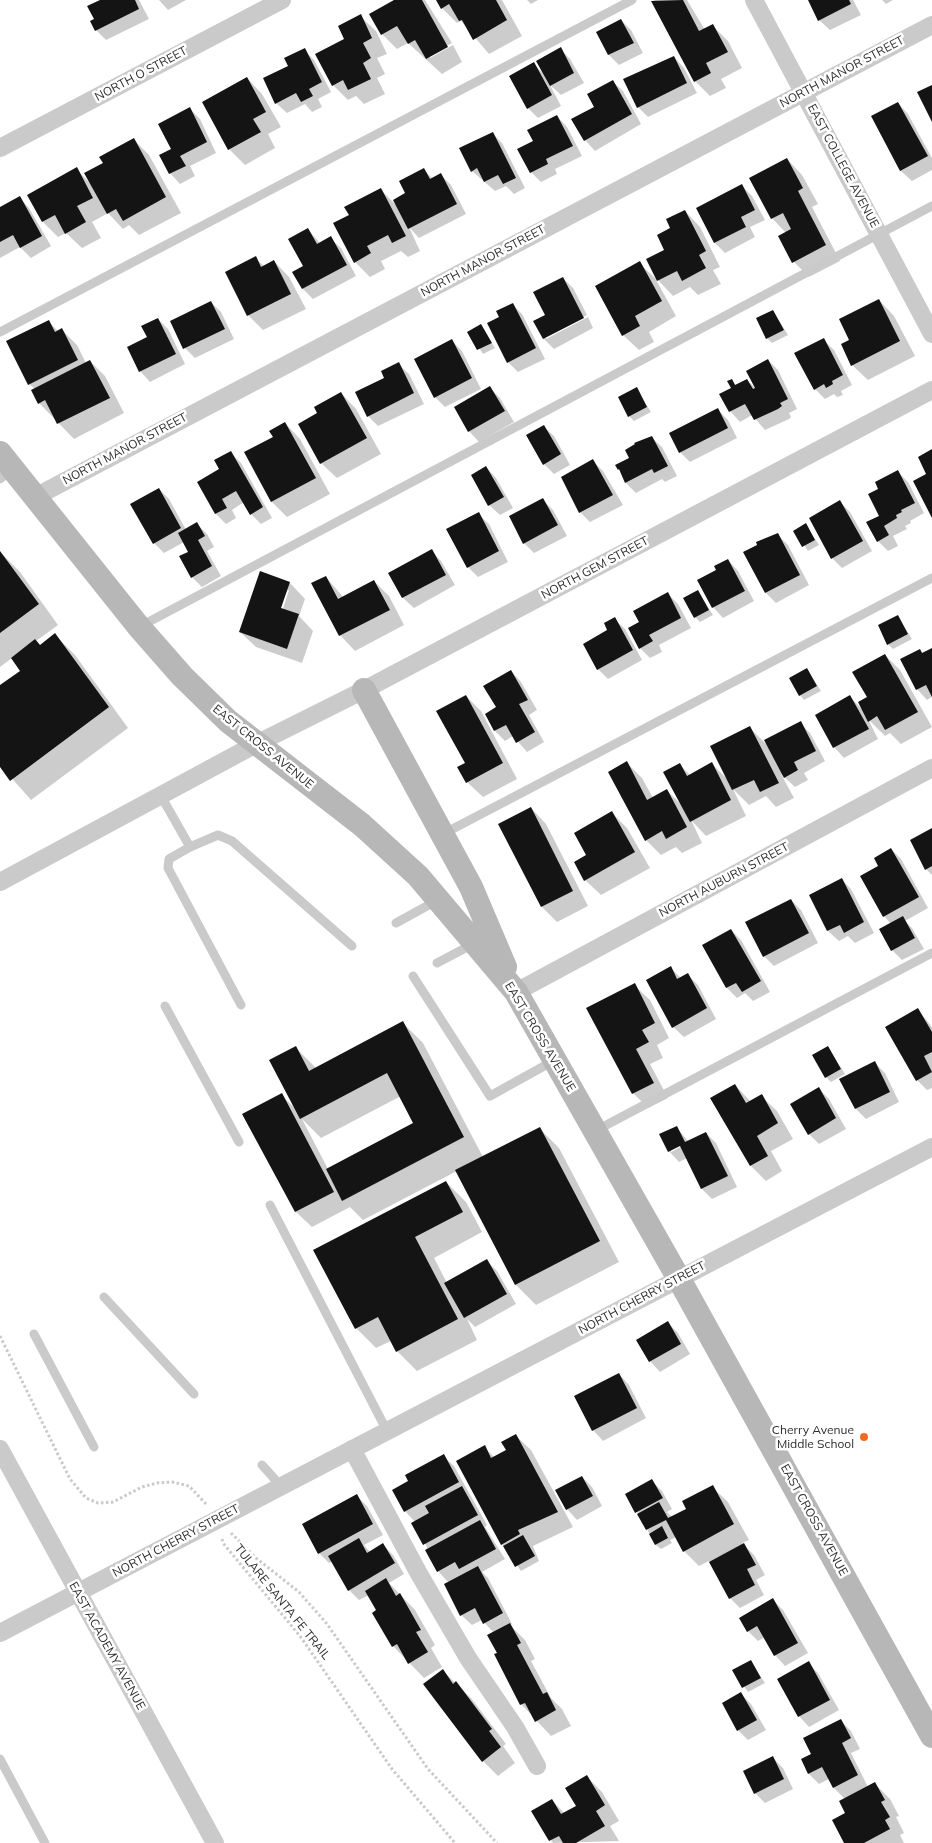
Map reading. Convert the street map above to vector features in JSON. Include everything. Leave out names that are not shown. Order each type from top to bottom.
[{"type":"street","name":"NORTH O STREET","points":[[0,148],[282,0]]},
{"type":"street","name":"EAST COLLEGE AVENUE","points":[[754,0],[932,334]]},
{"type":"street","name":"NORTH MANOR STREET","points":[[35,497],[932,25]]},
{"type":"street","name":"NORTH GEM STREET","points":[[0,882],[256,744],[364,690],[932,390]]},
{"type":"street","name":"EAST CROSS AVENUE","points":[[4,467],[35,497],[139,627],[205,700],[256,744],[362,825],[418,876],[476,942],[516,992],[679,1279],[932,1736]]},
{"type":"street","points":[[364,690],[472,887],[516,992]]},
{"type":"street","name":"NORTH AUBURN STREET","points":[[516,992],[932,768]]},
{"type":"street","name":"NORTH CHERRY STREET","points":[[0,1633],[932,1147]]},
{"type":"street","name":"EAST ACADEMY AVENUE","points":[[0,1449],[215,1843]]},
{"type":"street","points":[[352,1449],[418,1572],[468,1658],[515,1727],[537,1766]]},
{"type":"lane","points":[[0,332],[632,0]]},
{"type":"lane","points":[[139,627],[932,206]]},
{"type":"lane","points":[[442,834],[932,578]]},
{"type":"lane","points":[[161,796],[190,847]]},
{"type":"lane","points":[[241,1005],[168,868],[169,859],[190,847],[218,835],[232,841],[352,946]]},
{"type":"lane","points":[[396,923],[438,899]]},
{"type":"lane","points":[[436,963],[476,942]]},
{"type":"lane","points":[[595,1131],[932,953]]},
{"type":"lane","points":[[414,976],[490,1096],[555,1060]]},
{"type":"lane","points":[[165,1006],[240,1142]]},
{"type":"lane","points":[[270,1205],[387,1431]]},
{"type":"lane","points":[[104,1297],[194,1394]]},
{"type":"lane","points":[[34,1334],[94,1447]]},
{"type":"lane","points":[[262,1465],[281,1486]]},
{"type":"lane","points":[[0,1759],[45,1843]]},
{"type":"path","name":"TULARE SANTA FE TRAIL","points":[[219,1519],[223,1543],[300,1636],[392,1768],[455,1843]]},
{"type":"path","name":"TULARE SANTA FE TRAIL","points":[[219,1519],[256,1558],[299,1592],[327,1624],[428,1769],[497,1843]]},
{"type":"building","points":[[100,0],[135,0],[139,9],[95,31],[90,21],[94,19],[87,6]]},
{"type":"building","points":[[394,0],[422,0],[448,47],[426,59],[415,40],[408,44],[397,26],[381,35],[369,14]]},
{"type":"building","points":[[436,0],[496,0],[507,20],[473,40],[462,20],[459,21],[449,4],[441,9]]},
{"type":"building","points":[[683,0],[699,31],[713,24],[728,52],[706,63],[711,73],[694,82],[651,1]]},
{"type":"building","points":[[808,0],[849,0],[851,4],[818,21]]},
{"type":"building","points":[[361,14],[372,38],[363,43],[371,58],[363,63],[371,79],[348,90],[343,80],[332,86],[315,54],[344,39],[338,26]]},
{"type":"building","points":[[621,19],[634,43],[608,55],[596,32]]},
{"type":"building","points":[[561,47],[574,73],[550,86],[536,61]]},
{"type":"building","points":[[305,48],[322,82],[309,89],[313,96],[301,102],[296,93],[275,104],[263,78],[288,66],[284,58]]},
{"type":"building","points":[[674,56],[687,83],[637,108],[623,79]]},
{"type":"building","points":[[534,62],[552,95],[527,109],[509,76]]},
{"type":"building","points":[[247,77],[266,112],[253,119],[261,132],[228,150],[202,102]]},
{"type":"building","points":[[613,80],[632,114],[584,141],[571,119],[594,107],[587,94]]},
{"type":"building","points":[[932,85],[932,122],[917,92]]},
{"type":"building","points":[[898,102],[928,156],[900,171],[871,116]]},
{"type":"building","points":[[190,107],[207,142],[180,156],[186,166],[169,174],[159,155],[171,149],[158,124]]},
{"type":"building","points":[[557,115],[573,146],[546,159],[548,164],[530,173],[517,149],[533,141],[527,130]]},
{"type":"building","points":[[493,132],[516,178],[503,184],[498,175],[484,182],[477,168],[471,172],[459,148]]},
{"type":"building","points":[[134,138],[166,197],[123,221],[116,209],[107,214],[84,173],[103,163],[99,157]]},
{"type":"building","points":[[787,158],[803,188],[798,191],[826,245],[792,263],[778,236],[791,229],[783,213],[771,219],[749,178]]},
{"type":"building","points":[[77,167],[93,198],[77,206],[86,222],[65,234],[55,215],[42,222],[27,195]]},
{"type":"building","points":[[424,168],[430,179],[441,173],[457,204],[408,229],[393,200],[405,193],[399,181]]},
{"type":"building","points":[[742,184],[755,210],[741,217],[746,227],[714,243],[696,208]]},
{"type":"building","points":[[381,188],[406,236],[392,243],[388,235],[367,246],[371,253],[354,263],[333,223],[349,215],[344,207]]},
{"type":"building","points":[[20,196],[42,236],[20,248],[13,235],[0,242],[0,207]]},
{"type":"building","points":[[685,210],[706,251],[699,255],[706,268],[682,281],[677,271],[657,281],[646,259],[664,250],[657,235],[670,228],[666,219]]},
{"type":"building","points":[[308,228],[317,244],[331,236],[347,265],[302,289],[292,272],[303,266],[288,239]]},
{"type":"building","points":[[256,256],[261,267],[274,260],[291,294],[247,316],[225,272]]},
{"type":"building","points":[[640,261],[662,301],[635,316],[640,326],[622,336],[595,286]]},
{"type":"building","points":[[563,277],[584,318],[543,339],[533,321],[545,315],[533,292]]},
{"type":"building","points":[[879,299],[900,341],[851,366],[841,344],[849,340],[839,319]]},
{"type":"building","points":[[211,301],[225,329],[183,349],[170,321]]},
{"type":"building","points":[[513,303],[536,348],[507,363],[487,323],[499,317],[496,311]]},
{"type":"building","points":[[773,310],[784,330],[766,339],[756,318]]},
{"type":"building","points":[[158,318],[176,354],[139,372],[127,347],[147,337],[141,326]]},
{"type":"building","points":[[49,320],[55,332],[62,328],[78,360],[28,385],[6,341]]},
{"type":"building","points":[[481,324],[492,343],[477,350],[467,332]]},
{"type":"building","points":[[824,338],[843,375],[832,381],[833,384],[826,388],[824,384],[814,390],[794,353]]},
{"type":"building","points":[[452,339],[472,378],[434,398],[414,359]]},
{"type":"building","points":[[768,359],[788,399],[780,403],[782,406],[778,409],[754,420],[745,404],[729,412],[719,394],[731,388],[727,381],[732,379],[735,385],[747,379],[753,389],[755,388],[746,371]]},
{"type":"building","points":[[90,360],[110,398],[57,424],[45,400],[38,404],[31,390]]},
{"type":"building","points":[[399,362],[414,393],[367,417],[355,392],[384,378],[381,371]]},
{"type":"building","points":[[490,386],[505,411],[468,432],[454,407]]},
{"type":"building","points":[[637,387],[647,407],[628,417],[618,397]]},
{"type":"building","points":[[341,392],[367,438],[320,464],[298,424],[317,413],[314,407]]},
{"type":"building","points":[[718,408],[728,428],[679,453],[669,433]]},
{"type":"building","points":[[285,422],[316,478],[271,502],[244,452],[273,437],[269,431]]},
{"type":"building","points":[[544,425],[561,454],[543,465],[526,435]]},
{"type":"building","points":[[652,436],[668,466],[654,473],[652,469],[625,483],[619,469],[615,465],[629,458],[625,450],[634,443]]},
{"type":"building","points":[[932,449],[932,518],[913,481],[926,474],[918,457]]},
{"type":"building","points":[[231,451],[263,507],[250,515],[236,491],[222,499],[227,508],[215,514],[197,482],[219,469],[214,460]]},
{"type":"building","points":[[593,459],[613,495],[579,513],[561,477]]},
{"type":"building","points":[[486,466],[504,497],[488,506],[471,475]]},
{"type":"building","points":[[898,470],[915,503],[901,510],[902,512],[896,515],[897,518],[884,526],[889,535],[877,542],[866,522],[879,516],[868,494],[878,489],[875,482]]},
{"type":"building","points":[[159,488],[181,528],[153,544],[130,504]]},
{"type":"building","points":[[543,498],[558,525],[523,544],[509,516]]},
{"type":"building","points":[[840,500],[863,541],[831,559],[809,518]]},
{"type":"building","points":[[479,512],[499,551],[467,568],[446,529]]},
{"type":"building","points":[[197,522],[205,536],[198,540],[212,566],[191,578],[179,556],[188,552],[178,533]]},
{"type":"building","points":[[806,523],[815,540],[802,547],[793,531]]},
{"type":"building","points":[[778,533],[800,575],[765,593],[743,552],[757,545],[756,542]]},
{"type":"building","points":[[432,549],[446,575],[402,598],[388,573]]},
{"type":"building","points":[[0,551],[39,604],[0,633]]},
{"type":"building","points":[[728,559],[745,591],[712,608],[697,580],[716,570],[714,566]]},
{"type":"building","points":[[260,571],[290,582],[281,608],[299,614],[287,649],[239,632]]},
{"type":"building","points":[[326,576],[338,599],[374,580],[390,610],[339,636],[311,583]]},
{"type":"building","points":[[698,590],[709,610],[694,618],[683,598]]},
{"type":"building","points":[[668,592],[681,618],[649,635],[653,641],[639,649],[628,628],[639,622],[633,611]]},
{"type":"building","points":[[898,615],[908,634],[887,645],[878,625]]},
{"type":"building","points":[[615,617],[633,650],[597,670],[583,644],[607,630],[604,623]]},
{"type":"building","points":[[55,633],[109,707],[10,781],[0,767],[0,685],[20,671],[11,658],[35,639],[40,645]]},
{"type":"building","points":[[932,648],[932,697],[926,685],[916,690],[900,659],[920,649],[922,653]]},
{"type":"building","points":[[885,654],[918,712],[885,730],[877,716],[868,722],[858,702],[867,697],[852,672]]},
{"type":"building","points":[[807,668],[817,686],[799,696],[789,678]]},
{"type":"building","points":[[511,670],[528,700],[519,704],[535,732],[516,743],[506,725],[494,731],[485,714],[496,707],[483,686]]},
{"type":"building","points":[[466,695],[503,763],[466,783],[457,767],[465,763],[436,711]]},
{"type":"building","points":[[850,695],[869,729],[833,748],[815,715]]},
{"type":"building","points":[[801,721],[816,751],[794,762],[798,770],[784,778],[764,740]]},
{"type":"building","points":[[750,726],[779,783],[760,792],[754,780],[732,790],[710,746]]},
{"type":"building","points":[[627,761],[647,800],[667,789],[687,827],[666,839],[662,831],[645,841],[608,772]]},
{"type":"building","points":[[712,762],[731,800],[690,822],[663,772],[680,763],[687,776]]},
{"type":"building","points":[[531,807],[573,891],[541,907],[498,824]]},
{"type":"building","points":[[612,811],[635,852],[584,881],[574,862],[586,855],[574,833]]},
{"type":"building","points":[[932,828],[932,866],[925,870],[910,840]]},
{"type":"building","points":[[891,848],[919,897],[883,917],[860,876],[878,866],[874,858]]},
{"type":"building","points":[[842,878],[864,922],[844,933],[840,925],[827,931],[809,895]]},
{"type":"building","points":[[791,899],[809,933],[763,957],[745,922]]},
{"type":"building","points":[[903,916],[915,938],[891,951],[879,929]]},
{"type":"building","points":[[731,929],[761,981],[742,992],[736,983],[726,988],[702,945]]},
{"type":"building","points":[[671,966],[677,979],[688,973],[707,1008],[672,1028],[646,980]]},
{"type":"building","points":[[635,983],[655,1023],[642,1030],[649,1042],[636,1049],[654,1083],[632,1094],[586,1008]]},
{"type":"building","points":[[918,1008],[932,1032],[932,1052],[924,1056],[932,1072],[916,1081],[885,1027]]},
{"type":"building","points":[[403,1021],[464,1137],[342,1201],[326,1169],[413,1123],[387,1073],[300,1119],[269,1060],[296,1046],[309,1071]]},
{"type":"building","points":[[828,1046],[841,1069],[825,1078],[812,1055]]},
{"type":"building","points":[[875,1061],[890,1092],[855,1109],[839,1079]]},
{"type":"building","points":[[735,1084],[746,1103],[762,1094],[778,1123],[757,1136],[768,1156],[750,1166],[710,1098]]},
{"type":"building","points":[[819,1087],[836,1118],[808,1135],[790,1104]]},
{"type":"building","points":[[282,1093],[334,1192],[295,1212],[242,1114]]},
{"type":"building","points":[[677,1126],[685,1142],[706,1132],[728,1176],[701,1189],[680,1146],[668,1152],[659,1134]]},
{"type":"building","points":[[540,1127],[600,1241],[515,1285],[455,1170]]},
{"type":"building","points":[[446,1181],[463,1212],[415,1237],[458,1319],[396,1352],[378,1317],[355,1329],[313,1250]]},
{"type":"building","points":[[487,1259],[507,1294],[464,1318],[444,1283]]},
{"type":"building","points":[[668,1321],[681,1344],[649,1362],[636,1340]]},
{"type":"building","points":[[619,1373],[637,1408],[592,1431],[574,1396]]},
{"type":"building","points":[[516,1434],[558,1512],[518,1530],[520,1534],[501,1545],[456,1461],[485,1445],[491,1458],[506,1450],[501,1442]]},
{"type":"building","points":[[444,1454],[459,1482],[404,1512],[392,1490],[408,1481],[405,1475]]},
{"type":"building","points":[[582,1476],[593,1496],[566,1510],[555,1490]]},
{"type":"building","points":[[652,1479],[663,1498],[635,1513],[625,1494]]},
{"type":"building","points":[[713,1485],[734,1524],[683,1552],[666,1520],[646,1530],[637,1514],[659,1502],[668,1518],[686,1509],[682,1501]]},
{"type":"building","points":[[462,1486],[478,1515],[423,1545],[411,1523],[429,1513],[425,1506]]},
{"type":"building","points":[[357,1494],[373,1524],[318,1554],[302,1524]]},
{"type":"building","points":[[480,1520],[496,1549],[459,1569],[455,1562],[437,1572],[425,1550]]},
{"type":"building","points":[[662,1526],[668,1538],[655,1545],[649,1534]]},
{"type":"building","points":[[523,1535],[535,1556],[515,1567],[503,1546]]},
{"type":"building","points":[[359,1538],[367,1553],[383,1543],[395,1563],[348,1591],[328,1556]]},
{"type":"building","points":[[744,1543],[756,1565],[747,1569],[755,1585],[729,1599],[709,1562]]},
{"type":"building","points":[[478,1566],[503,1613],[483,1624],[475,1608],[460,1616],[444,1584]]},
{"type":"building","points":[[386,1578],[396,1596],[400,1593],[421,1630],[416,1632],[428,1652],[408,1664],[397,1644],[392,1647],[372,1613],[376,1610],[365,1591]]},
{"type":"building","points":[[773,1598],[798,1643],[774,1656],[757,1626],[747,1632],[739,1618]]},
{"type":"building","points":[[510,1623],[521,1643],[517,1645],[543,1694],[547,1692],[556,1710],[535,1722],[525,1703],[520,1705],[494,1654],[497,1653],[487,1635]]},
{"type":"building","points":[[751,1660],[761,1678],[742,1688],[732,1670]]},
{"type":"building","points":[[809,1661],[830,1700],[798,1717],[777,1679]]},
{"type":"building","points":[[443,1669],[453,1684],[456,1681],[492,1729],[489,1731],[501,1747],[482,1762],[423,1684]]},
{"type":"building","points":[[741,1692],[757,1720],[737,1731],[722,1703]]},
{"type":"building","points":[[841,1719],[851,1738],[842,1743],[858,1775],[833,1788],[822,1767],[808,1774],[801,1759],[811,1754],[803,1738]]},
{"type":"building","points":[[773,1756],[784,1779],[754,1794],[743,1771]]},
{"type":"building","points":[[587,1775],[605,1805],[596,1811],[605,1826],[576,1843],[563,1843],[559,1836],[549,1841],[531,1811],[552,1799],[561,1814],[576,1806],[565,1788]]},
{"type":"building","points":[[875,1782],[885,1800],[881,1802],[890,1817],[885,1820],[890,1829],[864,1843],[844,1843],[832,1820],[845,1813],[839,1801]]},
{"type":"place","name":"Cherry Avenue Middle School","points":[[864,1437]]}]
